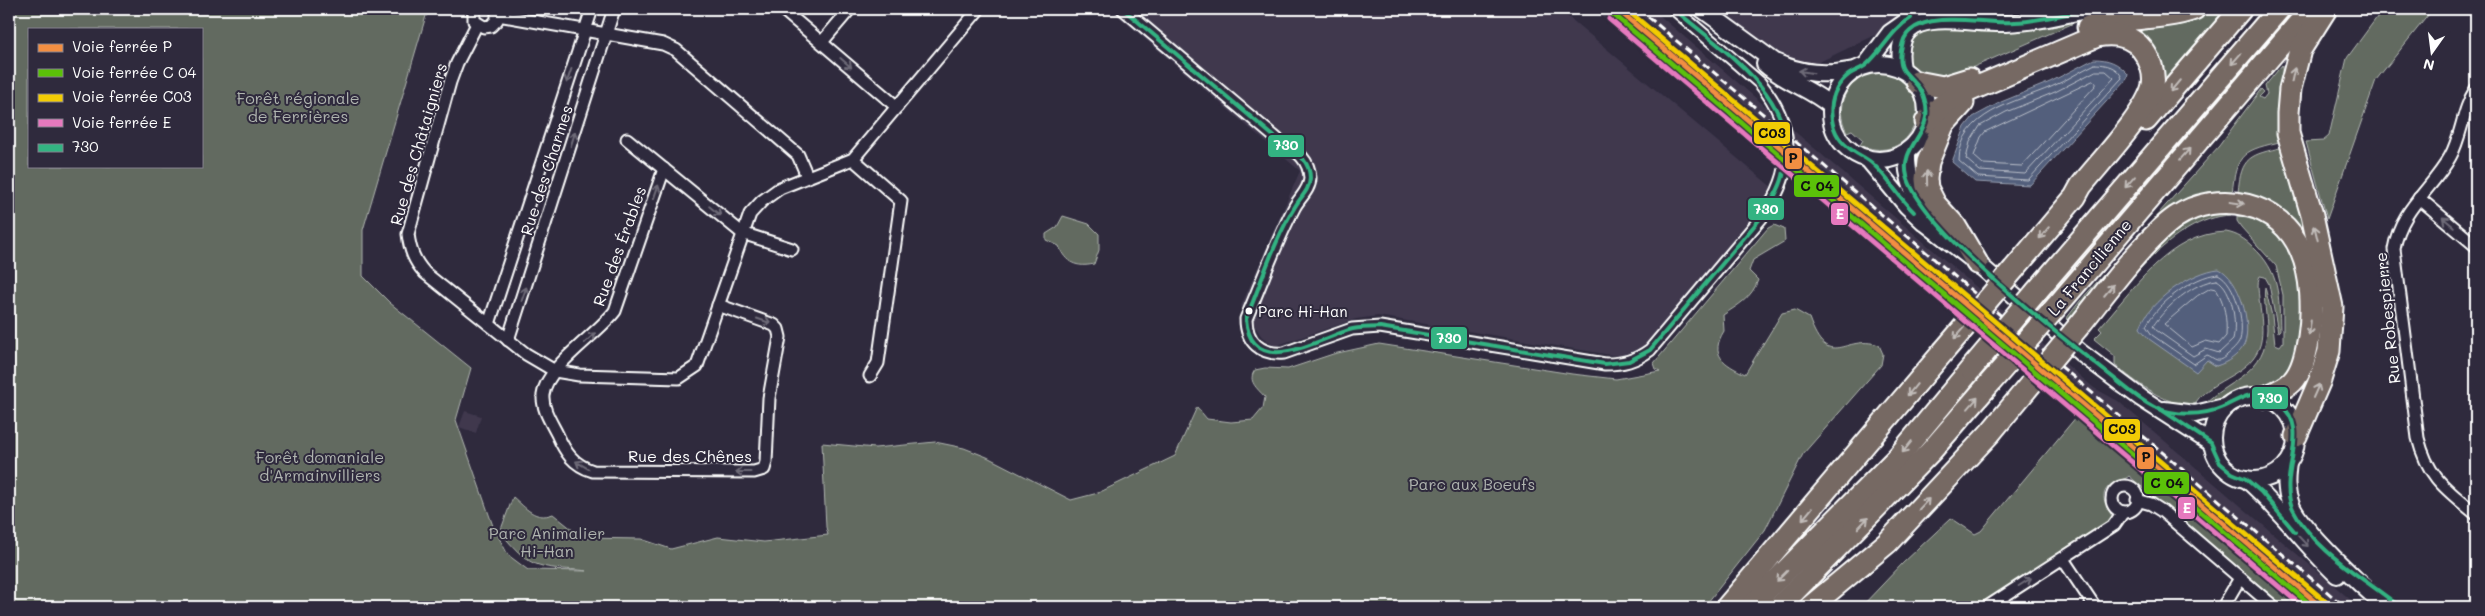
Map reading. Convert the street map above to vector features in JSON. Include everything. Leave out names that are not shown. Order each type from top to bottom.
[{"type":"highway","points":[[1910,76],[1943,87],[1950,86],[2089,26],[2112,21],[2174,14],[2194,9]]},
{"type":"highway","points":[[2075,198],[2088,188],[2241,9]]},
{"type":"highway","name":"La Francilienne","points":[[1750,607],[1898,457],[2036,292],[2279,9]]},
{"type":"highway","name":"La Francilienne","points":[[1779,607],[1918,465],[2311,9]]},
{"type":"highway","points":[[2296,436],[2320,380],[2329,351],[2332,307],[2312,215],[2288,132],[2288,113],[2290,89],[2300,50],[2326,9]]},
{"type":"highway","points":[[1727,607],[2075,198],[2149,98],[2153,73],[2144,51],[2137,44],[2124,37],[2110,34],[2097,36],[1984,86],[1954,97],[1926,122]]},
{"type":"highway","points":[[1977,263],[1955,226],[1931,197],[1927,188],[1926,171],[1946,120],[1963,102],[1979,94],[1984,86]]},
{"type":"highway","points":[[1810,607],[1887,543],[1990,433],[2143,249],[2176,218],[2190,210],[2213,202],[2250,205],[2272,215],[2288,229],[2295,239],[2306,265],[2310,295],[2309,333],[2298,374],[2290,384],[2265,397]]},
{"type":"main road","points":[[1702,9],[1775,62],[1785,67],[1825,75],[1884,64],[1910,76]]},
{"type":"main road","points":[[2062,9],[1992,18],[1941,12],[1923,14],[1902,23],[1890,33],[1860,68],[1836,90],[1831,106],[1832,123],[1840,139],[1852,151],[1867,158],[1884,159],[1907,151],[1919,138],[1926,122],[1926,101],[1910,76],[1900,53],[1903,35],[1914,25],[1924,21],[1945,18],[1975,23],[2017,23],[2043,20],[2090,9]]},
{"type":"main road","points":[[1725,27],[1783,79],[1824,100],[1831,106]]},
{"type":"main road","points":[[1907,151],[1906,172],[1918,199],[1930,215],[1977,263]]},
{"type":"main road","points":[[1867,158],[1907,206],[2082,353],[2135,393],[2211,443]]},
{"type":"main road","points":[[2162,410],[2195,414],[2224,407],[2242,397],[2265,397],[2286,410],[2294,423],[2296,436],[2294,450],[2288,463],[2269,478],[2246,479]]},
{"type":"main road","points":[[2224,407],[2215,420],[2211,443],[2215,455],[2226,470],[2246,479],[2262,492],[2313,551],[2374,607]]},
{"type":"main road","points":[[2288,463],[2287,490],[2298,516],[2333,556],[2386,607]]},
{"type":"street","points":[[474,9],[473,17],[477,24],[484,27],[491,26],[497,12],[663,44],[676,50],[798,155],[807,176]]},
{"type":"street","name":"Rue des Charmes","points":[[489,324],[592,9]]},
{"type":"street","name":"Rue des Charmes","points":[[508,340],[614,9]]},
{"type":"street","points":[[782,9],[897,107]]},
{"type":"street","points":[[822,42],[850,9]]},
{"type":"street","points":[[870,376],[878,363],[901,201],[853,159],[979,9]]},
{"type":"street","points":[[1123,9],[1283,144],[1303,157],[1309,168],[1310,181],[1306,192],[1294,208],[1246,319],[1246,331],[1252,342],[1262,350],[1273,354],[1284,354],[1352,329],[1380,327],[1605,364],[1622,364],[1638,359],[1650,350],[1763,216],[1781,186],[1787,151],[1786,132],[1780,114],[1775,103],[1760,83],[1674,9]]},
{"type":"street","name":"Rue des Châtaigniers","points":[[477,24],[457,63],[450,82],[408,234],[410,248],[416,264],[425,273],[508,340],[554,371],[579,375],[678,378],[697,366],[750,214],[762,201],[780,188],[853,159]]},
{"type":"street","name":"Rue Robespierre","points":[[2476,89],[2464,114],[2451,156],[2402,221],[2394,248],[2418,438],[2429,470],[2440,483],[2476,514]]},
{"type":"street","points":[[627,139],[742,233],[792,249]]},
{"type":"street","name":"Rue des Érables","points":[[554,371],[607,322],[615,311],[664,169]]},
{"type":"street","points":[[2419,198],[2476,246]]},
{"type":"street","name":"Rue des Chênes","points":[[554,371],[543,395],[545,410],[567,455],[584,468],[593,471],[758,472],[764,469],[766,462],[769,398],[780,337],[778,329],[774,324],[718,306]]},
{"type":"street","points":[[1987,607],[2114,525],[2122,512],[2134,508],[2138,500],[2136,492],[2129,487],[2117,489],[2112,496],[2113,505],[2122,512]]},
{"type":"street","points":[[2138,500],[2151,504],[2162,511],[2274,607]]},
{"type":"street","points":[[2063,559],[2095,607]]},
{"type":"street","points":[[2223,607],[2240,578]]},
{"type":"shaded area","points":[[1110,9],[1559,9],[1774,189],[1759,211],[1645,345],[1632,352],[1617,356],[1378,316],[1356,319],[1273,345],[1262,337],[1241,306],[1300,171]]},
{"type":"shaded area","points":[[1593,9],[1652,9],[2094,388],[2118,401],[2359,607],[2302,607],[1740,135]]},
{"type":"shaded area","points":[[1721,9],[1924,9],[1896,22],[1888,29],[1813,65],[1781,59]]},
{"type":"shaded area","points":[[465,411],[481,416],[476,433],[459,427]]},
{"type":"green space","points":[[9,9],[428,9],[363,230],[363,276],[390,303],[471,368],[456,420],[493,526],[508,555],[528,570],[587,571],[539,565],[518,552],[500,532],[513,497],[536,515],[547,516],[553,514],[583,538],[641,539],[671,549],[718,537],[764,542],[828,535],[822,443],[875,448],[935,442],[964,448],[987,457],[1071,500],[1098,493],[1175,456],[1197,407],[1207,419],[1231,422],[1253,420],[1263,408],[1265,397],[1253,381],[1252,378],[1255,370],[1265,368],[1288,369],[1333,354],[1379,344],[1616,379],[1660,371],[1656,369],[1654,363],[1768,228],[1774,225],[1784,229],[1785,241],[1753,260],[1749,271],[1758,280],[1752,292],[1723,315],[1724,331],[1718,346],[1721,358],[1745,374],[1782,313],[1795,310],[1809,318],[1823,344],[1831,348],[1856,343],[1879,345],[1883,354],[1881,365],[1803,454],[1765,530],[1704,607],[9,607]]},
{"type":"green space","points":[[2106,9],[2152,9],[2083,19],[1969,69],[1959,78],[1924,77],[1908,62],[1910,34],[1916,29],[2077,16]]},
{"type":"green space","points":[[2215,9],[2227,9],[2162,87],[2123,26],[2188,20]]},
{"type":"green space","points":[[2383,9],[2433,9],[2376,80],[2327,219],[2306,142],[2323,141],[2329,136],[2347,58]]},
{"type":"green space","points":[[2282,65],[2284,141],[2260,147],[2244,155],[2236,169],[2232,194],[2215,194],[2072,323],[2066,319],[2219,146],[2261,89],[2264,92],[2259,97],[2263,99],[2267,94],[2265,86]]},
{"type":"green space","points":[[1876,72],[1897,77],[1910,88],[1916,103],[1916,119],[1910,134],[1898,145],[1881,149],[1860,145],[1863,140],[1852,130],[1847,132],[1841,113],[1842,103],[1850,87],[1857,81]]},
{"type":"green space","points":[[2284,147],[2315,256],[2300,232],[2285,214],[2265,202],[2238,193],[2242,171],[2249,159],[2263,152]]},
{"type":"green space","points":[[2231,209],[2231,215],[2209,219],[2188,229],[2168,243],[2131,278],[2085,333],[2155,247],[2190,218]]},
{"type":"green space","points":[[1063,216],[1089,224],[1099,234],[1099,250],[1094,264],[1077,265],[1072,263],[1065,257],[1059,246],[1046,240],[1046,234],[1057,227]]},
{"type":"green space","points":[[2237,216],[2269,223],[2291,247],[2300,277],[2301,316],[2296,371],[2263,388],[2243,388],[2229,393],[2206,407],[2205,403],[2246,373],[2261,356],[2267,329],[2265,287],[2272,316],[2275,344],[2280,346],[2283,342],[2283,295],[2276,266],[2241,227],[2237,221]]},
{"type":"green space","points":[[2226,232],[2234,234],[2241,237],[2262,256],[2273,275],[2276,285],[2280,330],[2278,332],[2269,284],[2265,277],[2260,276],[2258,289],[2262,329],[2259,348],[2245,366],[2207,390],[2193,407],[2161,397],[2142,386],[2115,365],[2115,356],[2094,339],[2102,331],[2099,328],[2154,266],[2187,242],[2206,235]],"holes":[[[2242,301],[2245,322],[2243,346],[2229,360],[2216,366],[2207,360]]]},
{"type":"green space","points":[[2077,416],[2302,607],[2285,607],[2129,476],[2115,482],[2105,492],[2105,501],[2113,520],[2050,562],[2055,571],[1999,607],[1861,607],[1903,563],[1951,518],[1975,534],[1981,531]]},
{"type":"water","points":[[2094,59],[2117,64],[2128,74],[2127,79],[2030,185],[1975,182],[1952,162],[1965,127],[1973,117],[2001,102],[2050,82]]},
{"type":"water","points":[[2219,269],[2233,282],[2242,302],[2247,326],[2244,345],[2239,352],[2224,363],[2216,366],[2207,360],[2196,372],[2149,339],[2140,328],[2152,308],[2173,289],[2197,275]]},
{"type":"railway","points":[[1603,9],[2309,607]]},
{"type":"railway","points":[[1639,9],[2345,607]]},
{"type":"rail line","name":"P","points":[[1617,9],[2322,607]]},
{"type":"rail line","name":"C03","points":[[1626,9],[2326,602]]},
{"type":"rail line","name":"E","points":[[1609,19],[2303,607]]},
{"type":"transit line","name":"730","points":[[1123,9],[1283,144],[1298,153],[1308,166],[1309,186],[1281,232],[1246,319],[1251,337],[1260,348],[1272,352],[1287,351],[1304,347],[1349,330],[1380,327],[1605,364],[1629,361],[1650,350],[1759,220],[1776,193],[1783,176],[1787,149],[1782,124],[1771,101],[1756,80],[1736,61],[1674,9]]},
{"type":"transit line","name":"730","points":[[2090,9],[2025,21],[1932,21],[1920,25],[1907,34],[1902,44],[1900,56],[1902,67],[1922,92],[1926,112],[1925,122],[1908,156],[1906,165],[1907,176],[1918,198],[1938,224],[1994,280],[2057,334],[2129,391],[2154,407],[2170,412],[2188,414],[2207,412],[2223,407],[2243,397],[2256,394],[2263,395],[2278,403],[2289,414],[2294,426],[2295,439],[2289,481],[2289,495],[2293,509],[2302,524],[2327,551],[2400,607]]},
{"type":"transit line","points":[[1613,14],[2313,607]]},
{"type":"transit line","name":"730","points":[[1911,18],[1892,34],[1866,65],[1848,75],[1839,85],[1832,103],[1831,113],[1836,132],[1841,141],[1874,165],[1914,212]]},
{"type":"transit line","name":"730","points":[[2159,408],[2211,443],[2220,463],[2232,473],[2246,479],[2261,492],[2295,532]]},
{"type":"place","name":"Parc Hi-Han","points":[[1249,311]]},
{"type":"park label","name":"Forêt régionale de Ferrières","points":[[298,106]]},
{"type":"park label","name":"Forêt domaniale d'Armainvilliers","points":[[320,465]]},
{"type":"park label","name":"Parc aux Boeufs","points":[[1472,483]]},
{"type":"park label","name":"Parc Animalier Hi-Han","points":[[547,541]]}]
